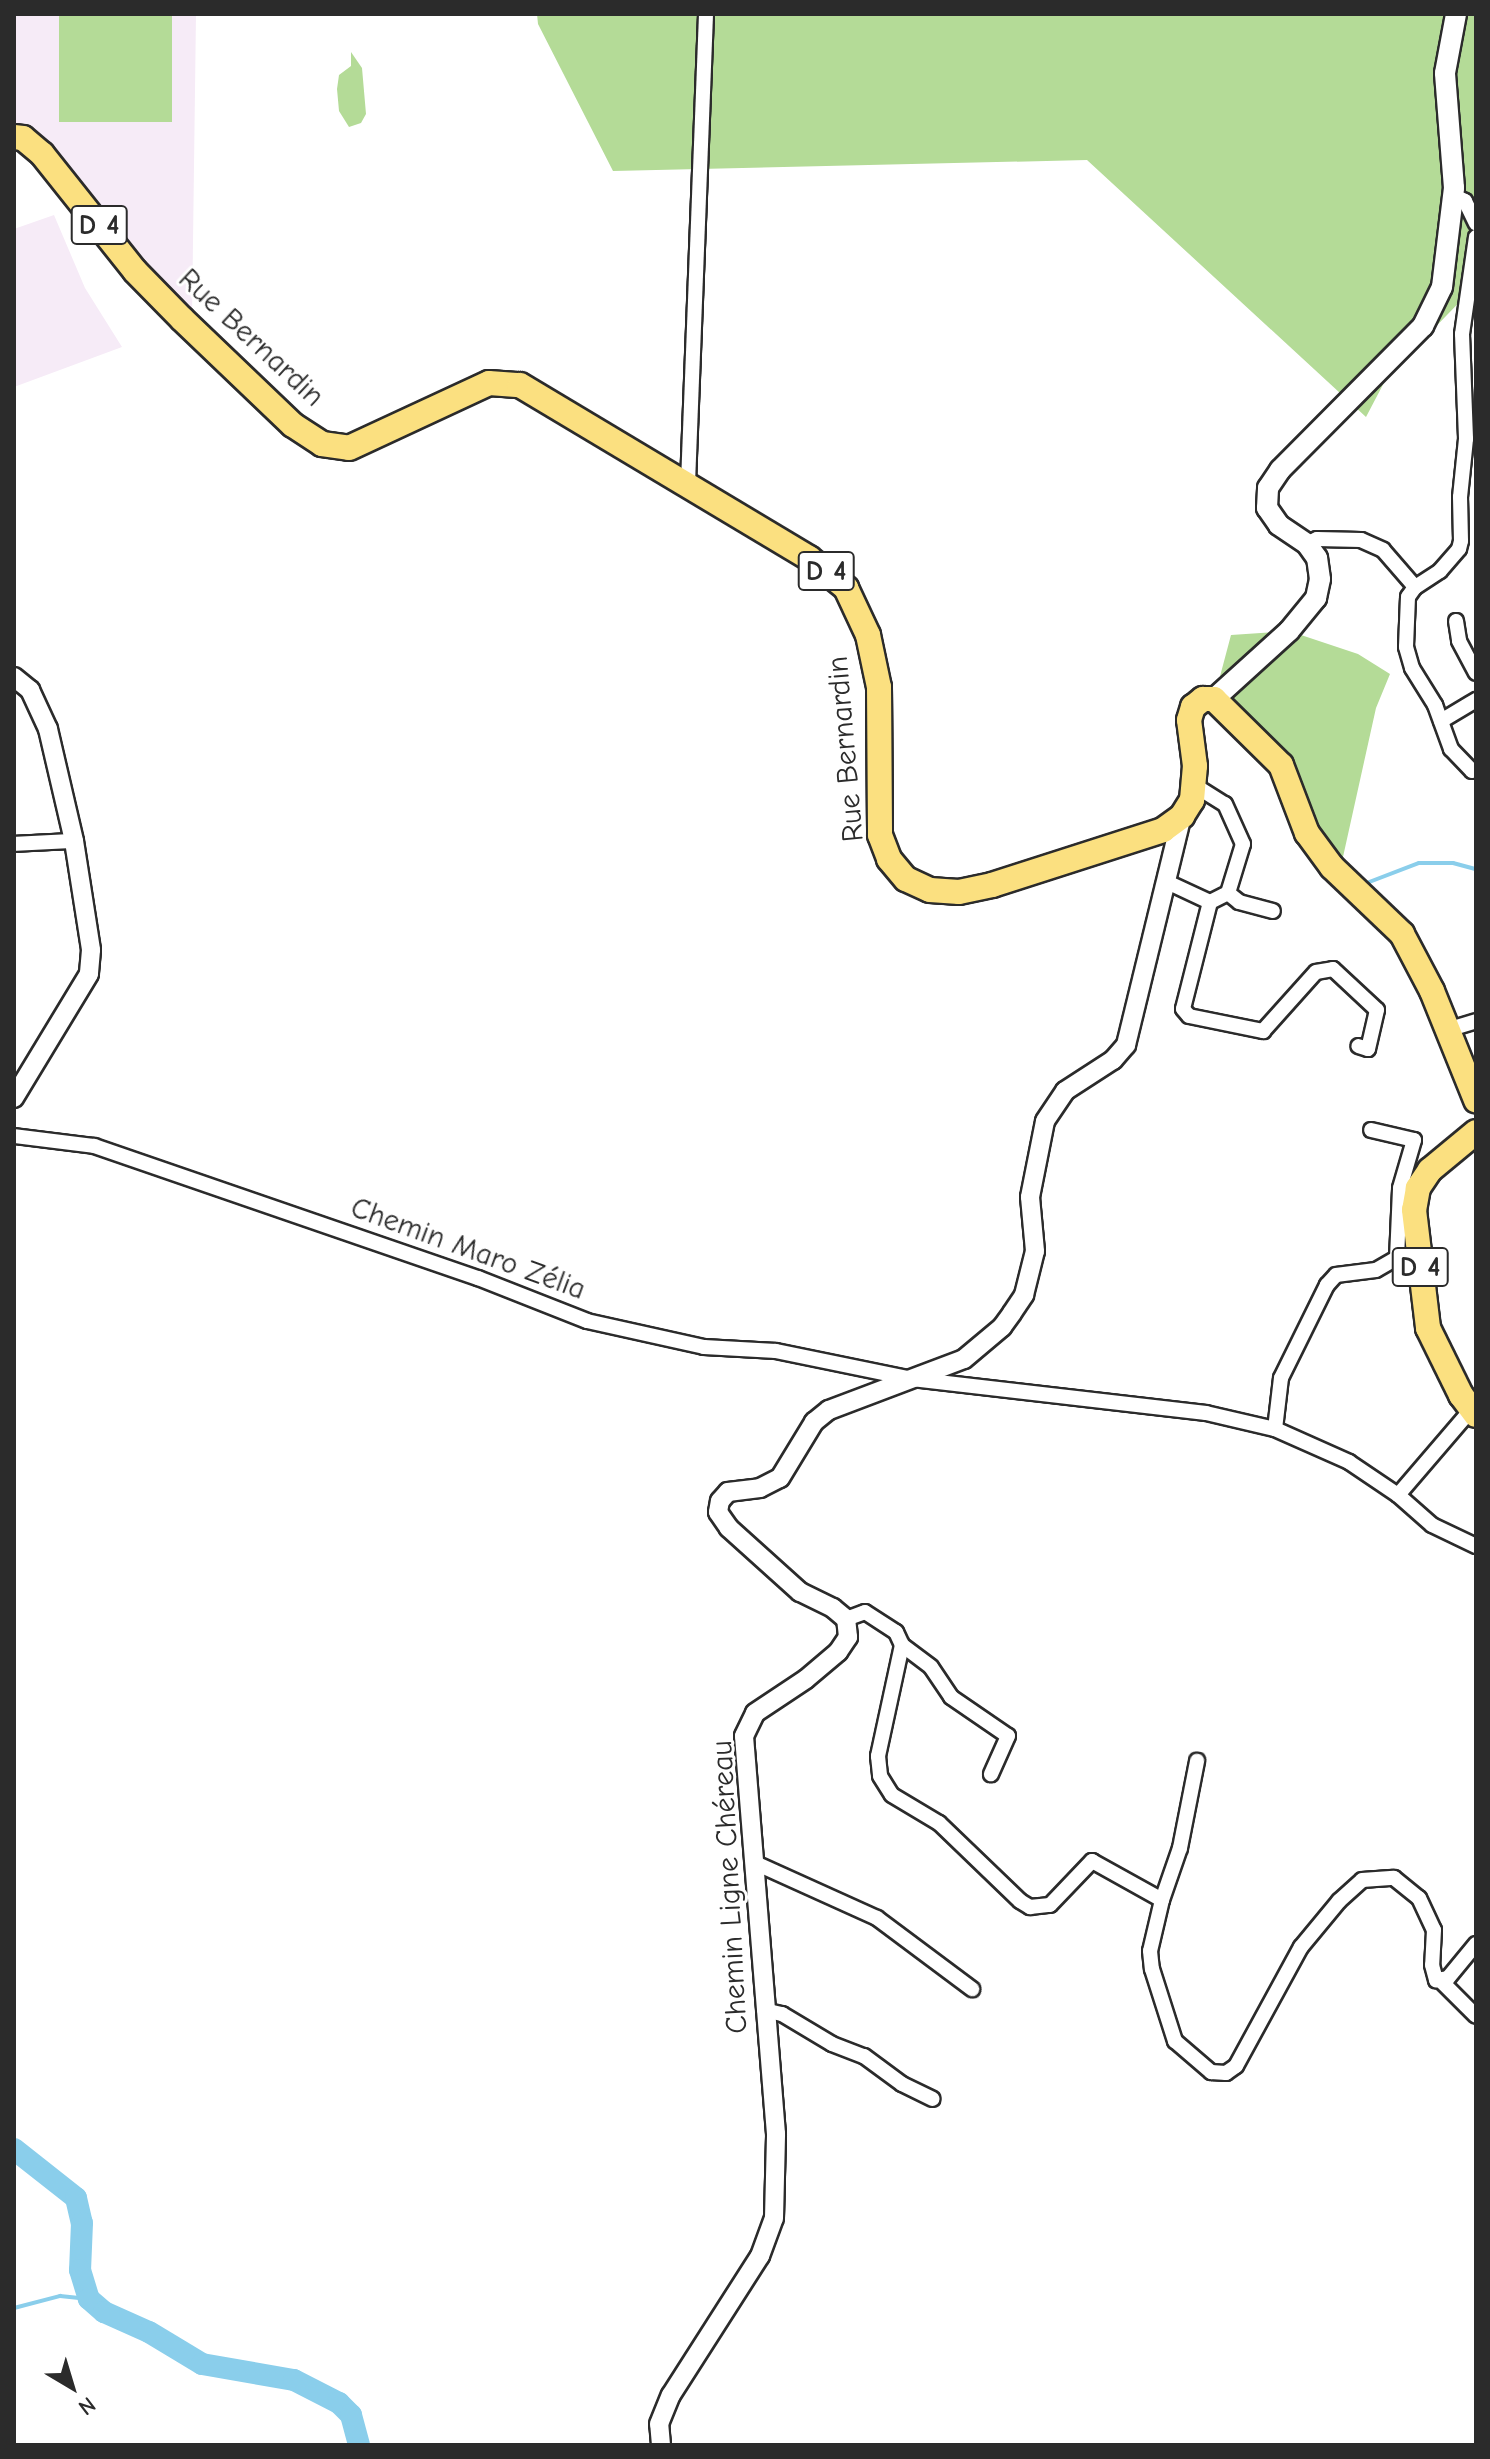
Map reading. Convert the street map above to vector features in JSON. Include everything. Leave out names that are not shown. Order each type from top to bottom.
[{"type":"main road","points":[[1182,816],[1192,800],[1194,785],[1189,720],[1193,707],[1203,699],[1214,699],[1289,631],[1316,598],[1320,579],[1317,558],[1307,544],[1279,525],[1267,508],[1268,488],[1280,470],[1423,326],[1442,287],[1454,196],[1445,73],[1456,14]]},
{"type":"main road","name":"Rue Bernardin","points":[[14,137],[23,138],[42,154],[135,271],[182,319],[293,425],[322,444],[349,448],[489,383],[508,382],[531,389],[688,483],[809,558],[846,588],[868,635],[879,687],[880,835],[889,859],[906,879],[930,890],[959,892],[992,885],[1163,830],[1182,816]]},
{"type":"main road","points":[[1214,699],[1281,765],[1307,833],[1332,867],[1402,934],[1476,1100]]},
{"type":"main road","name":"D 4","points":[[1473,1413],[1428,1328],[1414,1210],[1418,1188],[1430,1170],[1476,1132]]},
{"type":"street","points":[[688,483],[706,14]]},
{"type":"street","points":[[1454,196],[1471,209],[1476,224]]},
{"type":"street","points":[[1475,775],[1451,749],[1426,687],[1412,668],[1406,647],[1408,597],[1415,587],[1432,578],[1459,549],[1470,460],[1462,334],[1476,237]]},
{"type":"street","points":[[1307,544],[1317,539],[1361,540],[1383,550],[1415,587]]},
{"type":"street","points":[[1456,621],[1459,641],[1476,673]]},
{"type":"street","points":[[14,677],[30,690],[44,715],[74,841],[91,950],[89,974],[14,1098]]},
{"type":"street","points":[[1441,721],[1476,700]]},
{"type":"street","points":[[1194,785],[1225,804],[1243,844],[1228,893],[1210,902],[1183,1009],[1189,1016],[1263,1031],[1316,972],[1333,969],[1377,1010],[1368,1049],[1358,1046]]},
{"type":"street","points":[[991,1774],[1008,1736],[951,1697],[931,1667],[902,1645],[896,1632],[865,1612],[846,1619],[833,1608],[800,1592],[760,1559],[718,1512],[720,1501],[728,1492],[760,1488],[780,1478],[814,1422],[829,1410],[964,1359],[1002,1327],[1024,1295],[1035,1251],[1030,1197],[1045,1121],[1065,1091],[1123,1050],[1182,816]]},
{"type":"street","points":[[14,844],[74,841]]},
{"type":"street","points":[[1167,882],[1210,902]]},
{"type":"street","points":[[1228,893],[1239,902],[1273,911]]},
{"type":"street","points":[[1447,1030],[1476,1021]]},
{"type":"street","points":[[1275,1429],[1281,1378],[1327,1285],[1336,1275],[1376,1270],[1397,1258],[1400,1188],[1414,1140],[1371,1130]]},
{"type":"street","name":"Chemin Maro Zélia","points":[[14,1136],[94,1146],[478,1278],[587,1321],[704,1347],[814,1356],[912,1379],[1219,1416],[1275,1429],[1349,1462],[1398,1495],[1441,1531],[1476,1546]]},
{"type":"street","points":[[1398,1495],[1473,1413]]},
{"type":"street","name":"Chemin Ligne Chéreau","points":[[661,2445],[659,2424],[671,2395],[760,2256],[774,2218],[776,2134],[744,1736],[748,1723],[767,1702],[806,1679],[838,1652],[848,1637],[846,1619]]},
{"type":"street","points":[[902,1645],[878,1756],[880,1776],[892,1795],[939,1823],[1030,1907],[1050,1905],[1092,1861],[1162,1900]]},
{"type":"street","points":[[1197,1761],[1180,1848],[1162,1900],[1150,1951],[1152,1969],[1175,2041],[1211,2072],[1226,2073],[1236,2066],[1301,1947],[1339,1901],[1362,1880],[1394,1878],[1419,1898],[1434,1930],[1434,1974],[1476,2016]]},
{"type":"street","points":[[753,1862],[877,1918],[972,1989]]},
{"type":"street","points":[[1441,1981],[1448,1978],[1476,1944]]},
{"type":"street","points":[[764,2010],[782,2014],[832,2044],[864,2056],[902,2084],[933,2099]]},
{"type":"shaded area","points":[[14,14],[196,14],[192,319],[14,128]]},
{"type":"shaded area","points":[[54,215],[85,288],[122,347],[14,387],[14,229]]},
{"type":"green space","points":[[59,14],[172,14],[172,122],[59,122]]},
{"type":"green space","points":[[537,14],[1476,14],[1476,285],[1387,377],[1366,417],[1087,160],[613,171],[538,24]]},
{"type":"green space","points":[[351,52],[362,68],[366,114],[361,123],[349,127],[339,111],[337,89],[339,75],[351,66]]},
{"type":"green space","points":[[1289,631],[1358,654],[1390,674],[1376,708],[1339,875],[1281,765],[1214,699],[1231,635]]},
{"type":"waterway","points":[[1364,884],[1419,863],[1453,863],[1476,869]]},
{"type":"waterway","points":[[14,2149],[76,2198],[82,2223],[80,2270],[89,2299],[104,2312],[149,2332],[202,2364],[294,2380],[339,2403],[351,2415],[359,2445]]},
{"type":"waterway","points":[[14,2308],[60,2296],[89,2299]]}]
